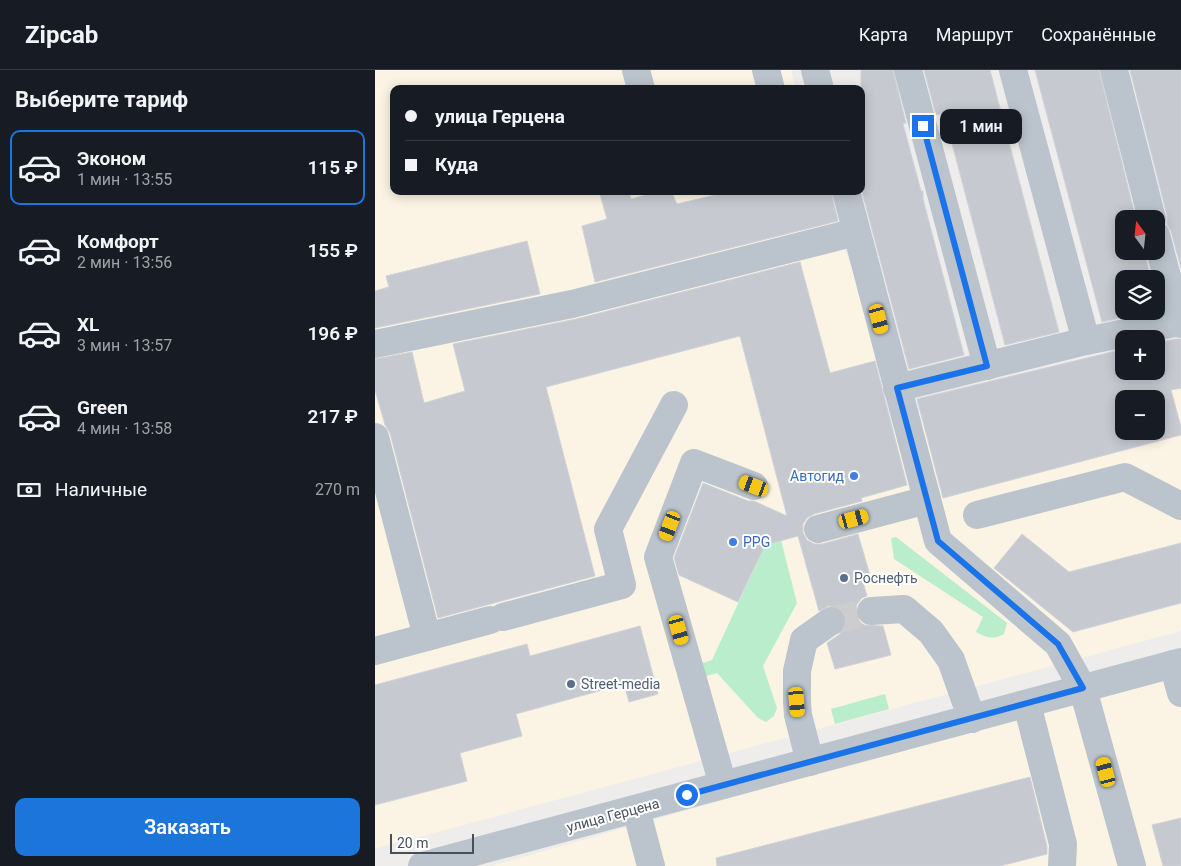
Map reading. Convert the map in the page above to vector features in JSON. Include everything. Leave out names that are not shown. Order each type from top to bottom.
[{"type":"street","points":[[636,70],[640,85]]},
{"type":"street","points":[[765,70],[770,85]]},
{"type":"street","points":[[815,70],[819,85]]},
{"type":"street","points":[[908,70],[987,366]]},
{"type":"street","points":[[1013,70],[1086,341]]},
{"type":"street","points":[[1113,70],[1150,210]]},
{"type":"street","points":[[847,195],[938,541],[1058,644],[1083,688],[1132,866]]},
{"type":"street","points":[[375,344],[572,304],[856,232]]},
{"type":"street","points":[[897,388],[1086,341],[1180,323],[1163,260]]},
{"type":"street","points":[[375,651],[622,585],[608,529],[674,405]]},
{"type":"street","points":[[375,437],[427,637]]},
{"type":"street","points":[[723,785],[658,557],[694,463],[754,486]]},
{"type":"street","points":[[977,515],[1125,477],[1181,506]]},
{"type":"street","points":[[818,529],[927,500]]},
{"type":"street","points":[[871,611],[904,609],[931,632],[951,660],[972,719]]},
{"type":"street","points":[[810,762],[798,715],[797,671],[804,640],[831,621]]},
{"type":"street","points":[[1177,663],[1181,693]]},
{"type":"street","name":"улица Герцена","points":[[424,866],[1177,663]]},
{"type":"street","points":[[1027,704],[1063,844],[1062,866]]},
{"type":"street","points":[[636,809],[651,866]]},
{"type":"shaded area","points":[[375,70],[791,70],[795,85],[390,85],[390,195],[827,195],[834,222],[856,279],[877,360],[863,364],[880,432],[1115,370],[1115,380],[1154,380],[1181,388],[1181,631],[375,849]]},
{"type":"shaded area","points":[[1181,672],[1181,866],[492,866],[1081,698]]},
{"type":"green space","points":[[896,537],[1007,623],[1004,634],[990,637],[976,632],[983,617],[894,559],[891,538]]},
{"type":"green space","points":[[781,540],[797,603],[763,666],[777,708],[774,716],[766,722],[758,718],[717,673],[693,680],[690,667],[712,660],[765,545]]},
{"type":"green space","points":[[885,694],[889,709],[835,724],[831,709]]},
{"type":"building","points":[[861,70],[893,70],[906,123],[903,124],[921,191],[923,191],[923,199],[964,355],[909,369],[863,195],[865,195],[865,85],[861,85]]},
{"type":"building","points":[[924,70],[990,70],[1059,332],[1005,345],[944,113],[936,115]]},
{"type":"building","points":[[1035,70],[1099,70],[1134,210],[1115,210],[1115,260],[1146,260],[1149,270],[1115,270],[1115,319],[1102,322]]},
{"type":"building","points":[[1130,70],[1181,70],[1181,268],[1171,231],[1167,224],[1167,215]]},
{"type":"building","points":[[600,195],[630,195],[631,199],[646,195],[673,195],[677,204],[715,195],[832,195],[838,221],[595,282],[582,226],[607,219]]},
{"type":"building","points":[[527,241],[540,294],[375,328],[375,291],[389,287],[386,276]]},
{"type":"building","points":[[800,262],[830,373],[875,361],[907,485],[861,498],[862,501],[814,514],[807,518],[803,524],[803,533],[807,540],[814,544],[822,544],[858,534],[871,579],[863,582],[867,596],[862,598],[857,604],[855,612],[858,620],[864,625],[883,626],[891,655],[835,669],[827,643],[845,628],[846,619],[843,612],[837,607],[829,606],[819,611],[798,536],[765,545],[738,602],[679,575],[674,558],[703,483],[748,501],[754,501],[787,516],[740,336],[546,387],[595,576],[438,618],[390,433],[385,425],[375,390],[375,359],[412,352],[424,403],[465,391],[453,344],[576,319]]},
{"type":"building","points":[[1181,339],[1181,388],[1171,390],[1181,427],[1181,435],[1165,439],[1165,390],[1115,390],[1115,440],[1162,440],[943,498],[917,399],[1115,351],[1115,380],[1165,380],[1165,341]]},
{"type":"building","points":[[1022,534],[1069,572],[1181,543],[1181,603],[1073,632],[994,568]]},
{"type":"building","points":[[640,626],[658,694],[629,702],[624,684],[516,714],[522,736],[460,753],[467,781],[375,805],[375,685],[527,644],[530,656]]},
{"type":"building","points":[[1030,777],[1047,846],[1047,854],[1000,866],[717,866],[716,858]]},
{"type":"building","points":[[1181,818],[1181,866],[1163,866],[1152,825]]},
{"type":"tunnel","points":[[831,621],[871,611]]},
{"type":"place","name":"Автогид","points":[[854,476]]},
{"type":"place","name":"PPG","points":[[733,542]]},
{"type":"place","name":"Роснефть","points":[[844,578]]},
{"type":"place","name":"Street-media","points":[[571,684]]},
{"type":"route","points":[[687,795],[1083,688],[1058,644],[938,541],[897,388],[987,366],[923,126]]}]
